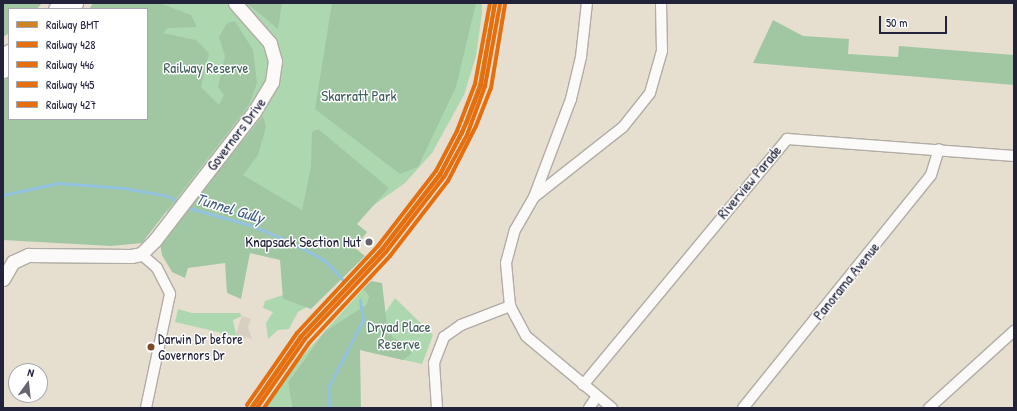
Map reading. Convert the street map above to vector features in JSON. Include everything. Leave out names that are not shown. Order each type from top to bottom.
[{"type":"main road","name":"Governors Drive","points":[[140,254],[155,240],[265,97],[275,73],[275,57],[268,38],[235,3]]},
{"type":"main road","points":[[3,279],[13,262],[28,255],[140,254]]},
{"type":"street","points":[[587,3],[578,71],[534,197],[509,246],[506,281],[510,306],[526,336],[612,408]]},
{"type":"street","points":[[534,197],[623,127],[650,93],[662,51],[661,3]]},
{"type":"street","name":"Riverview Parade","points":[[583,385],[787,138],[1014,156]]},
{"type":"street","name":"Panorama Avenue","points":[[743,408],[931,175],[939,149]]},
{"type":"street","points":[[546,164],[561,177]]},
{"type":"street","points":[[140,254],[159,271],[170,296],[146,408]]},
{"type":"street","points":[[437,408],[434,363],[444,337],[461,325],[510,306]]},
{"type":"street","points":[[929,408],[1014,331]]},
{"type":"street","points":[[588,408],[597,396]]},
{"type":"shaded area","points":[[242,316],[251,319],[248,327],[252,339],[236,334]]},
{"type":"green space","points":[[3,3],[42,3],[38,8],[8,8],[8,34],[3,37]]},
{"type":"green space","name":"Railway Reserve","points":[[93,3],[160,3],[191,15],[197,27],[168,28],[163,33],[196,40],[209,53],[201,87],[219,105],[224,95],[218,87],[225,56],[219,37],[227,23],[235,21],[253,50],[257,83],[249,105],[142,243],[111,246],[3,240],[3,80],[8,78],[8,120],[148,120],[148,8],[90,8]]},
{"type":"green space","name":"Skarratt Park","points":[[146,3],[482,3],[482,13],[476,56],[464,95],[432,153],[405,183],[317,245],[84,193],[23,193],[9,120],[148,120],[148,8],[146,8]]},
{"type":"green space","points":[[247,3],[282,3],[278,29],[248,4]]},
{"type":"green space","points":[[332,3],[476,3],[456,87],[418,167],[400,174],[315,109]]},
{"type":"green space","points":[[773,20],[803,36],[849,39],[848,54],[898,57],[899,46],[1014,55],[1014,85],[753,63]]},
{"type":"green space","points":[[263,116],[266,127],[258,155],[243,175],[302,210],[311,166],[312,132],[318,129],[389,188],[357,224],[367,232],[355,248],[365,256],[311,309],[283,299],[280,260],[250,253],[241,299],[227,293],[225,263],[188,268],[185,278],[172,272],[162,255],[160,243]]},
{"type":"green space","points":[[371,281],[382,283],[387,325],[393,338],[414,348],[410,355],[403,360],[360,350],[361,408],[292,408],[288,382],[325,331],[366,305],[369,296],[363,289]]},
{"type":"green space","points":[[363,289],[369,296],[366,305],[325,331]]},
{"type":"green space","points":[[283,295],[283,299],[307,307],[298,312],[289,329],[278,330],[268,339],[266,323],[273,312],[263,308],[265,301]]},
{"type":"green space","name":"Dryad Place Reserve","points":[[395,298],[433,335],[422,364],[360,350]]},
{"type":"green space","points":[[178,309],[192,313],[240,313],[242,316],[233,320],[236,334],[248,339],[175,322]]},
{"type":"green space","points":[[325,331],[288,382],[292,408],[264,408],[283,378]]},
{"type":"waterway","name":"Tunnel Gully","points":[[3,195],[58,183],[124,188],[168,196],[179,202]]},
{"type":"waterway","name":"Tunnel Gully","points":[[186,207],[253,226],[289,241],[326,261],[344,281]]},
{"type":"waterway","name":"Tunnel Gully","points":[[329,408],[328,388],[363,320],[360,300]]},
{"type":"rail line","name":"446","points":[[247,405],[297,333],[378,246],[436,171],[457,131],[475,84],[490,3]]},
{"type":"rail line","name":"BMT","points":[[251,408],[301,336],[382,249],[440,174],[462,133],[480,85],[495,3]]},
{"type":"rail line","name":"427","points":[[254,405],[301,337],[382,250],[440,175],[467,122],[481,85],[495,3]]},
{"type":"rail line","name":"428","points":[[257,408],[305,339],[386,252],[444,177],[467,135],[485,86],[500,4]]},
{"type":"rail line","name":"445","points":[[264,408],[309,343],[390,256],[448,181],[476,126],[491,88],[505,4]]},
{"type":"place","name":"Knapsack Section Hut","points":[[369,242]]},
{"type":"place","name":"Darwin Dr before Governors Dr","points":[[151,347]]}]
